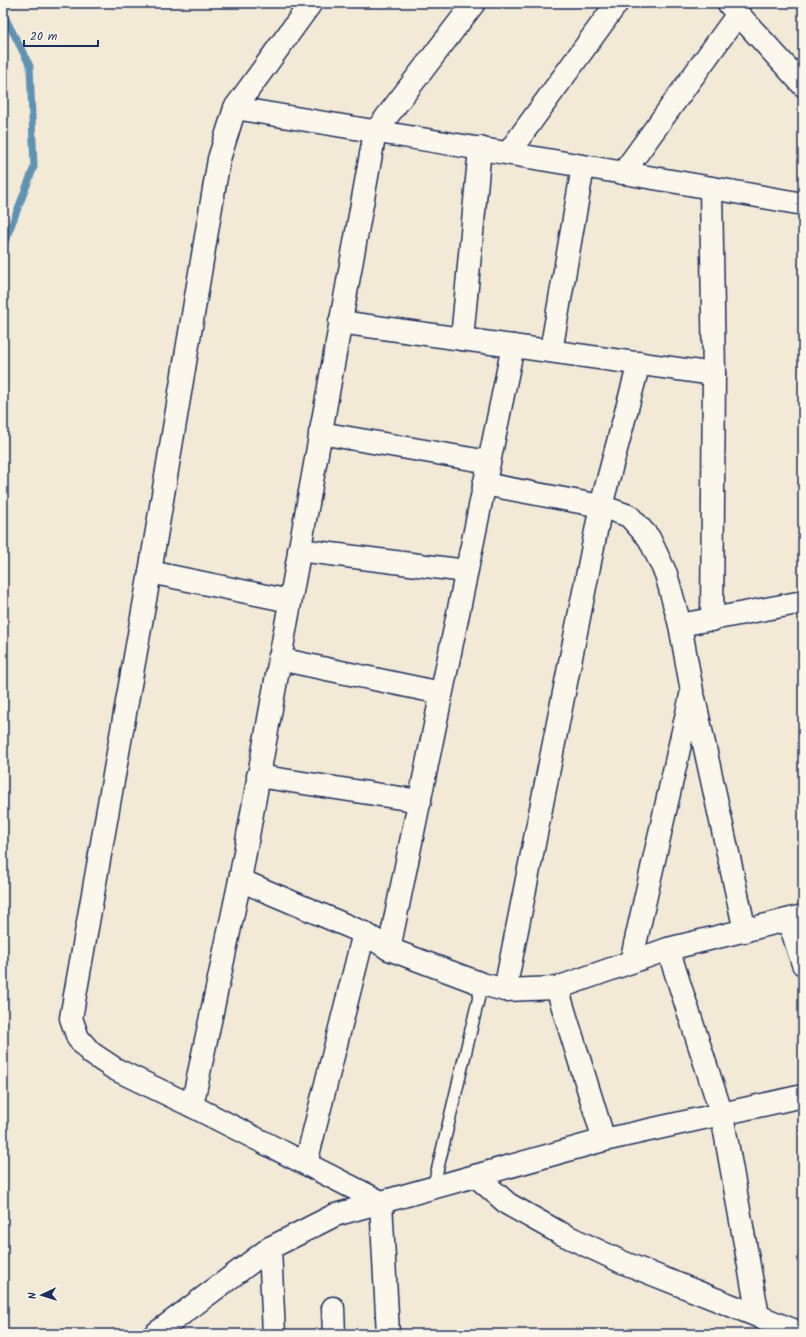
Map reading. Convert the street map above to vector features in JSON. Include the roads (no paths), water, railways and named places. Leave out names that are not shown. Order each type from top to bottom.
[{"type":"street","points":[[311,3],[235,108],[219,159],[150,572],[71,1018],[78,1038],[91,1053],[116,1070],[192,1106],[381,1202]]},
{"type":"street","points":[[192,1106],[240,880],[375,132],[474,3]]},
{"type":"street","points":[[509,152],[618,3]]},
{"type":"street","points":[[623,173],[733,9],[803,85]]},
{"type":"street","points":[[235,108],[375,132],[509,152],[583,167],[803,204]]},
{"type":"street","points":[[462,339],[480,148]]},
{"type":"street","points":[[551,351],[583,167]]},
{"type":"street","points":[[711,188],[714,374],[712,620]]},
{"type":"street","points":[[340,322],[714,374]]},
{"type":"street","points":[[389,948],[512,346]]},
{"type":"street","points":[[505,990],[600,506],[639,363]]},
{"type":"street","points":[[320,433],[489,462]]},
{"type":"street","points":[[484,484],[600,506],[629,516],[650,538],[666,574],[680,625],[692,691],[745,931]]},
{"type":"street","points":[[299,550],[466,571]]},
{"type":"street","points":[[150,572],[290,601]]},
{"type":"street","points":[[680,625],[803,602]]},
{"type":"street","points":[[279,660],[441,693]]},
{"type":"street","points":[[631,962],[692,691]]},
{"type":"street","points":[[258,776],[420,801]]},
{"type":"street","points":[[240,880],[364,933],[389,948],[482,984],[505,990],[557,988],[668,949],[796,918],[803,964]]},
{"type":"street","points":[[306,1163],[364,933]]},
{"type":"street","points":[[668,949],[722,1115],[758,1316]]},
{"type":"street","points":[[557,988],[604,1140]]},
{"type":"street","points":[[155,1334],[270,1248],[335,1215],[604,1140],[803,1096]]},
{"type":"street","points":[[476,1176],[508,1204],[558,1232],[622,1262],[803,1334]]},
{"type":"street","points":[[381,1202],[388,1334]]},
{"type":"street","points":[[270,1248],[274,1334]]},
{"type":"street","points":[[333,1308],[334,1334]]},
{"type":"lane","points":[[433,1188],[482,984]]},
{"type":"waterway","points":[[3,13],[30,66],[34,167],[3,247]]}]
